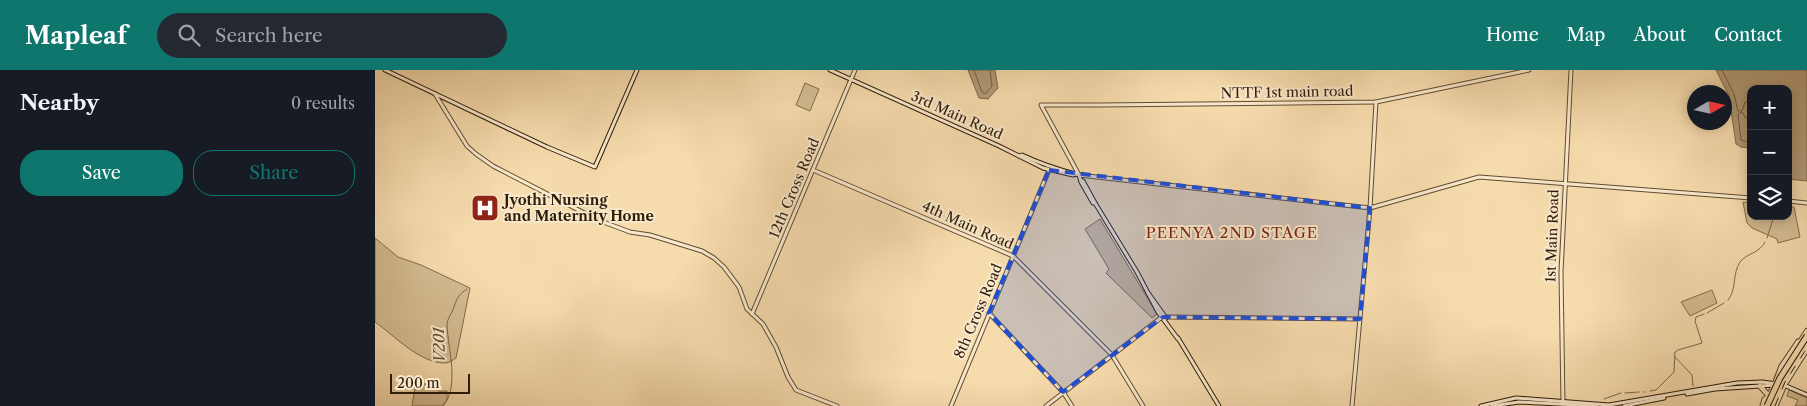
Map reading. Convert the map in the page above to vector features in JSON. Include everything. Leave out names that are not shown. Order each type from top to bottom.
[{"type":"highway","points":[[1767,396],[1807,329]]},
{"type":"highway","points":[[1769,406],[1780,378],[1807,336]]},
{"type":"highway","points":[[1769,406],[1784,378],[1807,344]]},
{"type":"highway","points":[[1769,406],[1784,386],[1807,344]]},
{"type":"highway","points":[[1760,386],[1767,396],[1769,406]]},
{"type":"street","points":[[385,70],[595,167],[637,70]]},
{"type":"street","name":"3rd Main Road","points":[[830,70],[1049,170],[1073,175],[1077,174]]},
{"type":"street","name":"12th Cross Road","points":[[752,314],[855,70]]},
{"type":"street","name":"NTTF 1st main road","points":[[1077,174],[1041,105],[1101,106],[1376,102],[1529,70]]},
{"type":"street","name":"1st Main Road","points":[[1563,402],[1561,272],[1571,70]]},
{"type":"street","points":[[435,94],[467,146],[504,172],[598,220],[630,232],[650,235],[702,251],[714,258],[725,267],[739,287],[747,309],[763,324],[796,390],[837,406]]},
{"type":"street","points":[[1351,406],[1369,208],[1376,102]]},
{"type":"street","name":"3rd Main Road","points":[[1019,156],[1022,155],[1050,168],[1077,174]]},
{"type":"street","name":"4th Main Road","points":[[813,170],[1013,256],[1112,355],[1143,406]]},
{"type":"street","name":"8th Cross Road","points":[[951,406],[1049,170]]},
{"type":"street","points":[[1077,174],[1369,208],[1479,178],[1747,198]]},
{"type":"street","points":[[1077,174],[1147,292],[1219,406]]},
{"type":"street","points":[[1792,201],[1807,202]]},
{"type":"street","points":[[989,313],[1063,392],[1072,406]]},
{"type":"street","points":[[1046,406],[1164,317],[1359,319]]},
{"type":"street","points":[[1784,386],[1807,350]]},
{"type":"street","points":[[1481,406],[1516,398],[1609,405],[1726,384],[1762,382],[1774,382],[1807,395]]},
{"type":"street","points":[[1624,406],[1715,389],[1760,386],[1774,382]]},
{"type":"street","points":[[1492,406],[1519,402],[1563,402],[1597,406]]},
{"type":"highlighted area","points":[[1049,170],[1370,208],[1360,319],[1163,317],[1063,392],[989,313]]},
{"type":"shaded area","points":[[805,83],[819,89],[810,111],[796,105]]},
{"type":"shaded area","points":[[1743,202],[1747,202],[1747,220],[1792,220],[1792,207],[1794,207],[1800,237],[1778,243],[1777,239],[1752,228],[1747,223]]},
{"type":"shaded area","points":[[1100,219],[1157,314],[1152,318],[1106,273],[1109,269],[1085,229]]},
{"type":"shaded area","points":[[375,238],[398,257],[421,265],[470,288],[456,358],[446,363],[427,359],[408,348],[375,322]]},
{"type":"shaded area","points":[[1712,290],[1717,303],[1690,316],[1681,302]]},
{"type":"shaded area","points":[[416,382],[438,387],[439,391],[447,391],[447,400],[442,406],[412,406]]},
{"type":"shaded area","points":[[1789,390],[1807,398],[1807,406],[1795,406],[1798,400],[1787,396]]},
{"type":"water","points":[[968,70],[995,70],[998,88],[988,99],[979,98]]},
{"type":"water","points":[[1716,70],[1807,70],[1807,181],[1792,179],[1792,85],[1747,85],[1747,148],[1736,144],[1732,117],[1732,85],[1724,85]]},
{"type":"waterway","points":[[1767,238],[1773,220]]},
{"type":"waterway","points":[[1728,300],[1733,292],[1736,272],[1740,262],[1763,246],[1765,242]]},
{"type":"waterway","name":"V201","points":[[443,406],[451,389],[452,378],[447,323],[457,299],[467,289]]},
{"type":"waterway","points":[[1707,313],[1724,303]]},
{"type":"waterway","points":[[1650,391],[1656,390],[1674,372],[1675,352],[1702,343],[1695,321],[1696,317],[1704,314]]},
{"type":"waterway","points":[[1674,356],[1692,375],[1693,386]]},
{"type":"waterway","points":[[1625,393],[1639,392]]},
{"type":"waterway","points":[[1604,399],[1621,393]]},
{"type":"railway","points":[[1775,406],[1785,382],[1807,348]]},
{"type":"place","name":"Jyothi Nursing and Maternity Home","points":[[485,208]]},
{"type":"district","name":"PEENYA 2ND STAGE","points":[[1232,232]]}]
